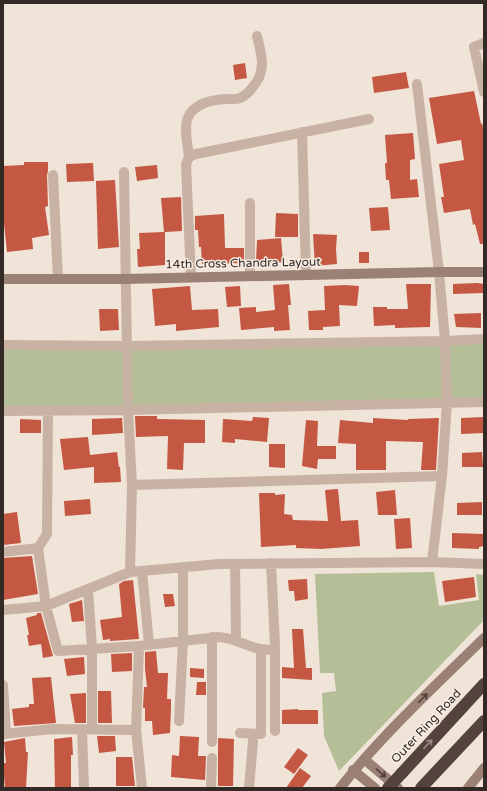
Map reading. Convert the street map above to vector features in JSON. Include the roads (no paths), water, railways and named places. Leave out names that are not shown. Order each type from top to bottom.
[{"type":"highway","name":"Outer Ring Road","points":[[388,788],[484,684]]},
{"type":"highway","points":[[421,788],[484,721]]},
{"type":"street","points":[[191,277],[186,164],[189,157],[186,126],[192,111],[202,103],[218,100],[240,99],[257,83],[262,72],[263,58],[257,36]]},
{"type":"street","points":[[484,43],[474,46],[484,92]]},
{"type":"street","points":[[417,84],[439,272],[445,342],[447,402],[442,476],[432,562]]},
{"type":"street","points":[[189,157],[196,154],[369,119]]},
{"type":"street","points":[[302,132],[306,275]]},
{"type":"street","points":[[124,172],[128,410],[132,485],[130,572]]},
{"type":"street","points":[[53,175],[58,279]]},
{"type":"street","points":[[250,203],[250,276]]},
{"type":"street","name":"14th Cross Chandra Layout","points":[[3,279],[125,279],[484,272]]},
{"type":"street","points":[[3,345],[127,346],[445,342],[484,339]]},
{"type":"street","points":[[3,411],[128,410],[484,402]]},
{"type":"street","points":[[48,411],[48,534],[38,548],[46,606],[58,651],[144,645],[212,637],[223,637],[261,649],[274,649]]},
{"type":"street","points":[[132,485],[442,476]]},
{"type":"street","points":[[3,552],[38,548]]},
{"type":"street","points":[[3,610],[46,606],[130,572],[218,564],[432,562],[484,564]]},
{"type":"street","points":[[271,563],[276,731]]},
{"type":"street","points":[[235,564],[236,641]]},
{"type":"street","points":[[179,721],[183,640],[183,567]]},
{"type":"street","points":[[142,571],[144,645],[136,730],[142,788]]},
{"type":"street","points":[[84,788],[92,648],[88,589]]},
{"type":"street","points":[[212,637],[212,742]]},
{"type":"street","points":[[340,788],[353,770],[484,638]]},
{"type":"street","points":[[240,733],[261,734],[261,649]]},
{"type":"street","points":[[3,685],[5,734],[53,729],[136,730]]},
{"type":"street","points":[[249,788],[253,741]]},
{"type":"street","points":[[211,788],[212,758]]},
{"type":"street","points":[[364,759],[398,788]]},
{"type":"street","points":[[468,788],[484,768]]},
{"type":"street","points":[[353,770],[375,788]]}]
